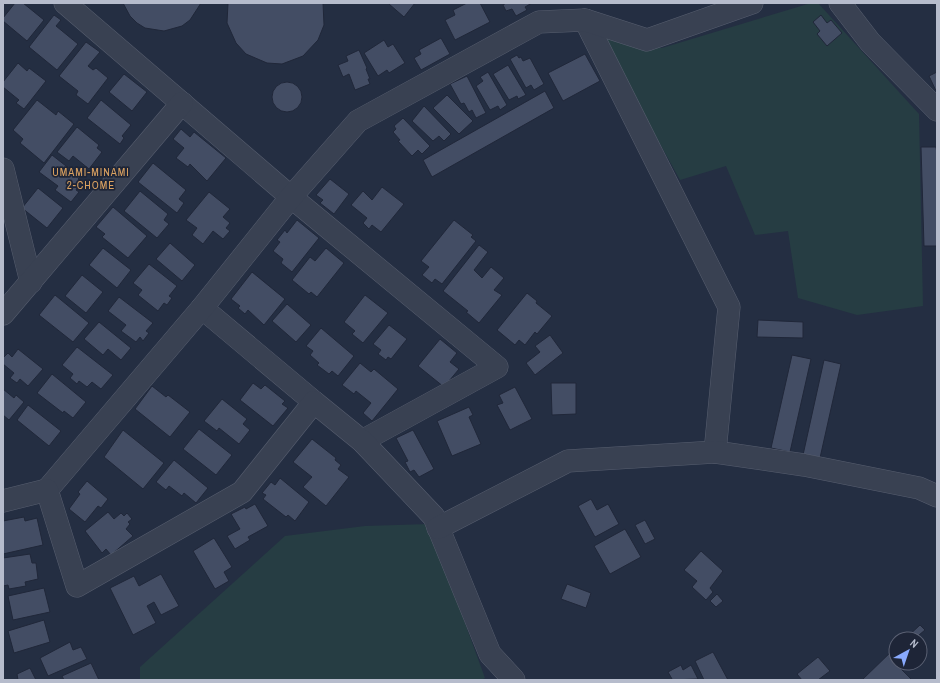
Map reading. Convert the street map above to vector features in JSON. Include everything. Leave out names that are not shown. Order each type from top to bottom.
[{"type":"street","points":[[65,3],[291,197],[497,368],[362,442]]},
{"type":"street","points":[[3,501],[47,490],[202,308],[291,197],[358,121],[539,22],[586,20],[647,40],[752,3]]},
{"type":"street","points":[[840,3],[870,42],[937,110]]},
{"type":"street","points":[[586,20],[729,307],[715,452]]},
{"type":"street","points":[[3,314],[182,103]]},
{"type":"street","points":[[3,169],[31,282]]},
{"type":"street","points":[[202,308],[362,442],[434,517],[490,654],[514,680]]},
{"type":"street","points":[[47,490],[77,586],[242,492],[314,402]]},
{"type":"street","points":[[438,528],[568,461],[715,452],[835,471],[919,488],[937,496]]},
{"type":"green space","points":[[811,3],[818,3],[919,114],[923,306],[857,315],[798,298],[788,231],[755,235],[726,166],[680,180],[603,41],[613,36],[662,48]]},
{"type":"green space","points":[[429,524],[485,678],[481,680],[140,680],[140,667],[285,536],[365,526]]},
{"type":"building","points":[[15,3],[23,3],[44,20],[27,41],[3,21],[3,18]]},
{"type":"building","points":[[123,3],[201,3],[190,20],[182,26],[164,31],[145,28],[137,23],[130,16]]},
{"type":"building","points":[[228,3],[323,3],[324,25],[318,40],[303,56],[282,64],[267,63],[246,54],[236,43],[227,23]]},
{"type":"building","points":[[415,3],[404,17],[389,4]]},
{"type":"building","points":[[467,3],[480,3],[490,22],[455,40],[445,20],[455,15],[453,10]]},
{"type":"building","points":[[506,3],[532,3],[525,7],[527,10],[516,16],[512,9],[506,11],[503,5]]},
{"type":"building","points":[[54,15],[61,20],[56,26],[78,44],[57,70],[29,47]]},
{"type":"building","points":[[821,15],[827,23],[831,20],[842,33],[827,46],[817,34],[820,31],[813,22]]},
{"type":"building","points":[[441,38],[450,54],[421,70],[414,58],[421,54],[419,50]]},
{"type":"building","points":[[384,40],[388,47],[393,44],[405,63],[389,73],[387,70],[378,76],[364,53]]},
{"type":"building","points":[[86,42],[100,52],[88,66],[93,70],[96,68],[108,78],[88,104],[76,95],[78,91],[59,76]]},
{"type":"building","points":[[359,50],[367,68],[370,84],[355,90],[349,74],[343,77],[338,65],[348,61],[346,56]]},
{"type":"building","points":[[585,54],[600,81],[563,101],[548,73]]},
{"type":"building","points":[[517,55],[519,58],[521,57],[523,61],[530,58],[544,84],[534,90],[531,85],[526,88],[510,59]]},
{"type":"building","points":[[18,63],[27,71],[29,68],[46,81],[24,109],[16,103],[19,100],[3,87],[3,82]]},
{"type":"building","points":[[508,65],[526,95],[518,99],[517,96],[509,100],[493,74]]},
{"type":"building","points":[[488,72],[507,105],[500,110],[498,106],[490,110],[476,86],[483,81],[480,77]]},
{"type":"building","points":[[937,72],[937,93],[929,76]]},
{"type":"building","points":[[124,74],[147,92],[132,111],[109,92]]},
{"type":"building","points":[[467,76],[486,113],[476,118],[472,110],[469,112],[464,103],[461,104],[450,84]]},
{"type":"building","points":[[287,82],[298,86],[302,97],[298,108],[287,112],[276,108],[272,97],[276,86]]},
{"type":"building","points":[[545,91],[554,108],[432,177],[423,160]]},
{"type":"building","points":[[447,95],[473,121],[459,134],[433,108]]},
{"type":"building","points":[[37,100],[56,115],[58,111],[74,124],[44,163],[20,143],[23,139],[13,130]]},
{"type":"building","points":[[101,100],[131,125],[122,136],[124,138],[120,144],[87,118]]},
{"type":"building","points":[[424,106],[451,134],[444,141],[439,136],[433,141],[412,121]]},
{"type":"building","points":[[403,118],[430,146],[422,154],[418,150],[412,156],[398,141],[400,140],[393,132],[396,129],[394,126]]},
{"type":"building","points":[[77,127],[99,145],[97,148],[102,152],[89,169],[73,156],[69,161],[57,152]]},
{"type":"building","points":[[181,129],[190,137],[194,132],[226,158],[207,181],[190,164],[188,167],[176,158],[184,148],[173,139]]},
{"type":"building","points":[[921,147],[936,147],[937,153],[937,246],[924,246]]},
{"type":"building","points":[[52,155],[80,177],[78,179],[81,182],[76,190],[79,192],[71,202],[55,190],[58,186],[39,172]]},
{"type":"building","points":[[153,163],[186,190],[179,199],[184,203],[177,213],[138,182]]},
{"type":"building","points":[[330,179],[349,194],[334,214],[320,203],[323,200],[316,195]]},
{"type":"building","points":[[382,187],[404,204],[381,232],[372,225],[369,229],[363,223],[367,218],[351,205],[363,191],[372,200]]},
{"type":"building","points":[[38,188],[63,208],[47,228],[22,208]]},
{"type":"building","points":[[140,191],[168,214],[164,220],[169,224],[157,238],[124,211]]},
{"type":"building","points":[[209,192],[230,209],[223,217],[230,223],[226,228],[230,231],[223,239],[213,231],[203,244],[192,235],[197,228],[186,220]]},
{"type":"building","points":[[113,207],[147,236],[128,258],[102,237],[105,234],[96,227]]},
{"type":"building","points":[[297,220],[319,238],[292,272],[281,263],[283,259],[273,251],[280,242],[277,240],[285,230],[287,233]]},
{"type":"building","points":[[454,220],[473,235],[471,237],[476,241],[442,284],[435,279],[432,283],[422,275],[429,267],[421,261]]},
{"type":"building","points":[[170,243],[195,265],[182,281],[156,259]]},
{"type":"building","points":[[479,245],[488,252],[474,270],[482,278],[491,267],[504,278],[494,290],[502,295],[479,323],[466,312],[468,311],[443,291]]},
{"type":"building","points":[[103,248],[131,270],[117,288],[89,265]]},
{"type":"building","points":[[326,248],[344,263],[317,297],[311,292],[309,294],[292,280],[310,257],[315,261]]},
{"type":"building","points":[[149,264],[177,286],[169,296],[172,298],[167,305],[164,303],[158,311],[138,295],[142,290],[133,283]]},
{"type":"building","points":[[252,272],[285,299],[264,325],[248,310],[245,314],[238,308],[240,306],[231,299]]},
{"type":"building","points":[[82,275],[103,292],[86,313],[65,296]]},
{"type":"building","points":[[527,293],[537,301],[536,303],[552,316],[537,334],[535,332],[525,345],[519,340],[515,345],[497,330]]},
{"type":"building","points":[[55,295],[89,323],[73,342],[39,315]]},
{"type":"building","points":[[365,295],[388,313],[363,343],[352,334],[355,331],[344,322]]},
{"type":"building","points":[[119,297],[153,323],[146,331],[149,333],[143,341],[140,337],[136,342],[121,331],[126,325],[108,311]]},
{"type":"building","points":[[287,304],[311,325],[296,342],[272,321]]},
{"type":"building","points":[[758,320],[803,322],[803,338],[757,337]]},
{"type":"building","points":[[99,322],[131,348],[121,360],[108,349],[103,355],[84,339]]},
{"type":"building","points":[[389,325],[407,339],[391,359],[388,357],[386,360],[378,354],[381,350],[373,344]]},
{"type":"building","points":[[321,328],[354,356],[338,376],[332,371],[329,374],[317,365],[319,363],[310,355],[313,351],[306,346]]},
{"type":"building","points":[[550,335],[563,353],[535,375],[526,363],[540,352],[535,346]]},
{"type":"building","points":[[440,339],[457,353],[450,362],[459,369],[444,387],[418,366]]},
{"type":"building","points":[[77,347],[113,375],[101,389],[92,382],[87,387],[79,381],[77,384],[70,378],[73,374],[62,365]]},
{"type":"building","points":[[18,349],[43,369],[28,386],[20,379],[17,383],[10,378],[14,373],[3,364],[3,358],[8,353],[12,357]]},
{"type":"building","points":[[792,355],[811,359],[790,452],[771,448]]},
{"type":"building","points":[[824,360],[841,364],[820,458],[803,455]]},
{"type":"building","points":[[360,363],[371,372],[374,369],[398,389],[372,421],[363,413],[371,403],[356,391],[354,394],[342,385]]},
{"type":"building","points":[[52,374],[86,402],[73,418],[64,411],[63,413],[37,393]]},
{"type":"building","points":[[253,383],[261,389],[265,385],[285,401],[282,404],[288,408],[273,426],[240,400]]},
{"type":"building","points":[[551,383],[576,383],[576,414],[552,415]]},
{"type":"building","points":[[152,386],[166,397],[168,395],[190,412],[170,437],[135,409]]},
{"type":"building","points":[[515,387],[532,419],[510,430],[497,405],[503,403],[499,395]]},
{"type":"building","points":[[3,389],[14,398],[16,395],[24,402],[9,420],[3,415]]},
{"type":"building","points":[[222,399],[247,419],[243,424],[250,430],[239,444],[219,428],[217,431],[204,421]]},
{"type":"building","points":[[28,405],[61,431],[49,446],[17,420]]},
{"type":"building","points":[[469,407],[473,415],[469,417],[481,444],[452,456],[437,421]]},
{"type":"building","points":[[199,429],[232,455],[216,475],[183,449]]},
{"type":"building","points":[[123,430],[164,463],[143,489],[104,457]]},
{"type":"building","points":[[413,430],[434,469],[419,477],[414,470],[410,472],[405,462],[408,461],[396,438]]},
{"type":"building","points":[[312,439],[336,458],[335,460],[341,465],[338,469],[349,477],[326,506],[303,487],[312,477],[293,462]]},
{"type":"building","points":[[174,460],[208,488],[196,503],[184,493],[182,496],[169,486],[166,490],[156,482]]},
{"type":"building","points":[[280,478],[309,502],[295,521],[288,515],[286,517],[263,499],[266,495],[262,493],[271,482],[275,485]]},
{"type":"building","points":[[87,481],[108,499],[101,508],[98,506],[85,522],[69,509],[80,494],[78,492]]},
{"type":"building","points":[[591,499],[597,510],[608,504],[619,524],[595,537],[578,506]]},
{"type":"building","points":[[255,504],[268,526],[248,537],[250,540],[235,549],[227,536],[240,529],[231,514]]},
{"type":"building","points":[[108,512],[114,519],[121,513],[124,516],[127,513],[132,519],[128,522],[130,524],[126,529],[133,536],[111,555],[106,549],[102,553],[85,531]]},
{"type":"building","points":[[24,517],[25,521],[37,518],[43,545],[3,554],[3,521]]},
{"type":"building","points":[[645,520],[655,539],[645,544],[635,525]]},
{"type":"building","points":[[625,529],[641,557],[610,574],[594,546]]},
{"type":"building","points":[[214,538],[232,567],[224,572],[229,581],[215,589],[193,551]]},
{"type":"building","points":[[701,551],[723,571],[710,588],[713,592],[706,600],[692,587],[697,581],[684,570]]},
{"type":"building","points":[[30,554],[32,563],[36,563],[38,579],[25,582],[26,586],[9,589],[8,585],[3,586],[3,558]]},
{"type":"building","points":[[161,574],[179,606],[161,615],[154,602],[147,606],[156,623],[133,635],[110,588],[134,576],[139,586]]},
{"type":"building","points":[[567,584],[591,593],[586,608],[561,599]]},
{"type":"building","points":[[44,588],[50,612],[13,620],[8,596]]},
{"type":"building","points":[[717,594],[723,601],[716,607],[710,601]]},
{"type":"building","points":[[44,620],[50,642],[14,653],[8,631]]},
{"type":"building","points":[[920,625],[925,630],[924,631],[914,631]]},
{"type":"building","points":[[70,642],[73,650],[81,647],[87,659],[48,676],[40,658]]},
{"type":"building","points":[[713,652],[728,680],[704,680],[695,661]]},
{"type":"building","points":[[888,655],[888,671],[903,671],[912,680],[862,680]]},
{"type":"building","points":[[818,657],[830,671],[818,680],[802,680],[797,674]]},
{"type":"building","points":[[91,663],[99,680],[64,680],[62,676]]},
{"type":"building","points":[[681,665],[683,670],[691,665],[698,679],[670,680],[672,679],[668,672]]},
{"type":"building","points":[[30,668],[36,680],[18,680],[17,674]]},
{"type":"district","name":"UMAMI-MINAMI 2-CHOME","points":[[91,178]]}]
